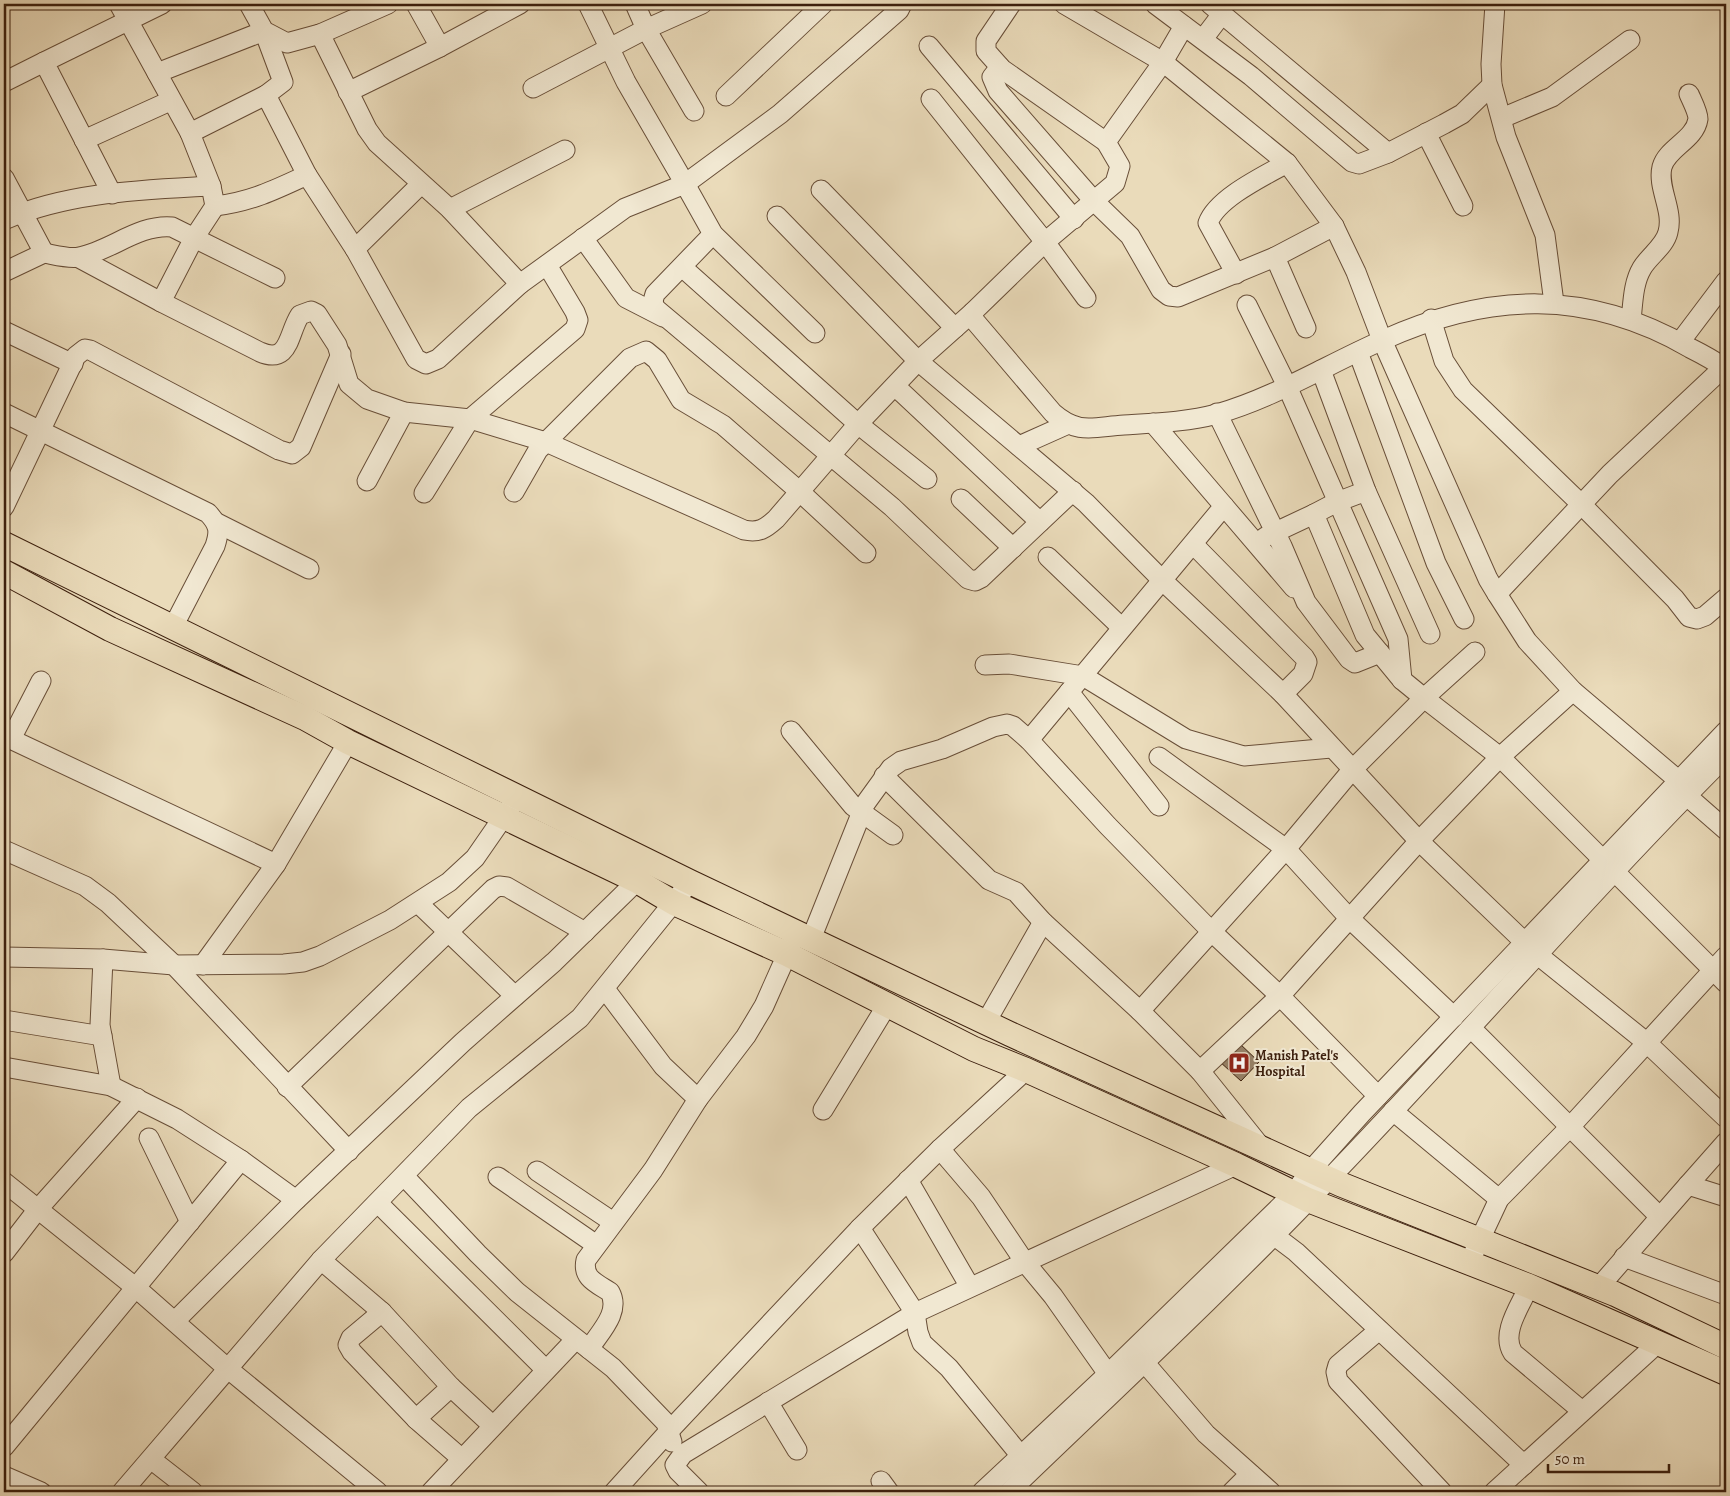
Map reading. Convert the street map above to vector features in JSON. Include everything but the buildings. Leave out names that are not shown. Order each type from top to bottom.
[{"type":"main road","points":[[4,544],[690,882],[986,1022],[1320,1174],[1599,1288],[1726,1347]]},
{"type":"main road","points":[[4,572],[110,629],[304,718],[348,742],[637,881],[674,903],[787,954],[974,1049],[1026,1070],[1236,1165],[1301,1197],[1530,1286],[1726,1373]]},
{"type":"street","points":[[119,4],[170,101],[190,134],[211,186],[215,206],[194,238],[161,302]]},
{"type":"street","points":[[4,82],[129,22],[162,4]]},
{"type":"street","points":[[190,134],[266,95],[283,82],[264,31],[249,4]]},
{"type":"street","points":[[156,73],[264,31],[287,43],[320,34],[388,4]]},
{"type":"street","points":[[416,4],[440,47]]},
{"type":"street","points":[[348,92],[440,47],[520,4]]},
{"type":"street","points":[[588,4],[626,82],[713,234],[815,333]]},
{"type":"street","points":[[635,4],[646,29],[694,111]]},
{"type":"street","points":[[726,96],[823,4]]},
{"type":"street","points":[[266,95],[307,176],[355,249],[416,359],[426,364],[438,359],[520,284],[625,208],[685,184],[780,114],[898,10],[902,4]]},
{"type":"street","points":[[4,272],[44,253],[79,258],[260,352],[275,356],[285,349],[300,315],[311,311],[322,321],[340,354],[349,384],[358,394],[404,412],[470,419],[546,442],[744,530],[756,532],[766,528],[858,424],[918,361],[973,312],[1045,242],[1115,183],[1119,175],[1120,166],[1106,142],[1000,67],[986,51],[986,41],[1010,4]]},
{"type":"street","points":[[1064,4],[1163,62],[1287,162],[1334,226],[1356,272],[1382,340],[1488,579],[1527,641],[1573,691],[1726,830]]},
{"type":"street","points":[[1155,4],[1251,76],[1352,162],[1359,164],[1388,153],[1462,114],[1492,85]]},
{"type":"street","points":[[1495,4],[1491,64],[1492,85],[1506,137],[1545,235],[1554,303]]},
{"type":"street","points":[[533,88],[694,5]]},
{"type":"street","points":[[1203,39],[1216,9],[1388,153]]},
{"type":"street","points":[[1106,142],[1163,62],[1184,26]]},
{"type":"street","points":[[320,34],[348,92],[377,143],[450,210],[520,284]]},
{"type":"street","points":[[1502,118],[1552,97],[1630,40]]},
{"type":"street","points":[[929,46],[1074,219]]},
{"type":"street","points":[[44,62],[112,194]]},
{"type":"street","points":[[1000,67],[992,77],[998,91],[1094,201],[1130,236],[1161,290],[1169,296],[1178,297],[1236,274],[1275,257],[1334,226]]},
{"type":"street","points":[[1631,320],[1637,278],[1647,260],[1662,244],[1668,232],[1669,216],[1662,166],[1695,128],[1698,118],[1689,94]]},
{"type":"street","points":[[931,99],[1045,242],[1086,298]]},
{"type":"street","points":[[84,140],[170,101]]},
{"type":"street","points":[[1426,133],[1463,206]]},
{"type":"street","points":[[450,210],[566,150]]},
{"type":"street","points":[[1236,274],[1212,234],[1208,223],[1211,214],[1245,186],[1287,162]]},
{"type":"street","points":[[215,206],[239,204],[307,176]]},
{"type":"street","points":[[4,178],[44,253]]},
{"type":"street","points":[[355,249],[421,184]]},
{"type":"street","points":[[4,220],[22,212],[82,196],[211,186]]},
{"type":"street","points":[[821,190],[955,328]]},
{"type":"street","points":[[777,216],[918,361],[1073,491],[1283,694],[1330,748],[1419,841],[1532,948],[1646,1042],[1726,1118]]},
{"type":"street","points":[[79,258],[141,232],[164,226],[172,226],[275,278]]},
{"type":"street","points":[[713,234],[655,294],[653,301],[655,308],[892,507],[968,580],[981,578],[1073,491]]},
{"type":"street","points":[[583,238],[626,298],[666,318]]},
{"type":"street","points":[[1275,257],[1306,328]]},
{"type":"street","points":[[424,493],[470,419],[575,329],[578,320],[575,312],[547,265]]},
{"type":"street","points":[[682,267],[858,424],[927,479]]},
{"type":"street","points":[[1680,342],[1726,281]]},
{"type":"street","points":[[1019,446],[1066,425],[1088,428],[1182,421],[1218,414],[1263,397],[1382,340],[1431,320],[1503,304],[1554,303],[1614,314],[1663,332],[1725,368],[1610,474],[1497,594]]},
{"type":"street","points":[[1247,305],[1286,386],[1398,639],[1402,680]]},
{"type":"street","points":[[973,312],[974,320],[1053,413],[1066,425]]},
{"type":"street","points":[[1431,320],[1444,361],[1463,390],[1581,504],[1675,599],[1689,617],[1697,619],[1705,616],[1726,598]]},
{"type":"street","points":[[4,331],[73,364]]},
{"type":"street","points":[[4,507],[79,352],[90,350],[279,450],[292,454],[301,447],[340,354]]},
{"type":"street","points":[[514,492],[530,462],[546,442],[630,358],[646,351],[657,360],[681,400],[723,425],[800,490],[866,553]]},
{"type":"street","points":[[1358,352],[1436,563],[1464,620]]},
{"type":"street","points":[[1321,370],[1366,491],[1430,634]]},
{"type":"street","points":[[895,386],[1040,522]]},
{"type":"street","points":[[367,481],[404,412]]},
{"type":"street","points":[[4,414],[208,513],[217,523],[309,569]]},
{"type":"street","points":[[1218,414],[1275,532],[1306,602]]},
{"type":"street","points":[[1153,423],[1306,602],[1349,659],[1355,663],[1361,662],[1380,653]]},
{"type":"street","points":[[1255,542],[1337,502],[1366,491]]},
{"type":"street","points":[[961,499],[1013,548]]},
{"type":"street","points":[[1029,740],[1121,627],[1194,545],[1224,506]]},
{"type":"street","points":[[1314,514],[1365,635],[1402,680],[1500,757],[1609,865],[1722,970],[1646,1042],[1569,1128],[1499,1199],[1469,1263]]},
{"type":"street","points":[[173,627],[215,546],[219,533],[217,523]]},
{"type":"street","points":[[1194,545],[1307,662],[1303,674],[1283,694]]},
{"type":"street","points":[[1048,557],[1121,627]]},
{"type":"street","points":[[1140,1011],[1286,849],[1352,770],[1424,698],[1475,652]]},
{"type":"street","points":[[985,664],[1009,664],[1083,676],[1186,739],[1232,755],[1244,756],[1330,748]]},
{"type":"street","points":[[41,680],[7,738],[276,864]]},
{"type":"street","points":[[1200,1071],[1280,996],[1419,841],[1500,757],[1573,691]]},
{"type":"street","points":[[1069,692],[1159,806]]},
{"type":"street","points":[[431,1492],[546,1370],[582,1344],[611,1315],[614,1305],[610,1292],[592,1281],[584,1268],[586,1260],[595,1244],[653,1170],[698,1099],[755,1021],[787,954],[804,936],[864,804],[891,768],[901,762],[942,749],[1000,725],[1013,726],[1029,740],[1211,931],[1280,996],[1378,1096]]},
{"type":"street","points":[[791,730],[852,806],[893,835]]},
{"type":"street","points":[[1009,1492],[1275,1236],[1301,1197],[1378,1096],[1454,1017],[1532,948],[1682,788],[1726,731]]},
{"type":"street","points":[[204,965],[276,864],[348,742]]},
{"type":"street","points":[[1682,788],[1726,756]]},
{"type":"street","points":[[1159,757],[1286,849],[1349,918],[1454,1017]]},
{"type":"street","points":[[884,776],[988,880],[1016,892],[1043,922],[1140,1011],[1200,1071],[1261,1147]]},
{"type":"street","points":[[4,957],[102,959],[204,965],[302,962],[320,956],[418,903],[463,872],[476,858],[517,796]]},
{"type":"street","points":[[4,850],[98,894],[174,964],[287,1087],[349,1151]]},
{"type":"street","points":[[175,1321],[296,1200],[463,1042],[586,932],[637,881]]},
{"type":"street","points":[[122,1492],[152,1460],[227,1368],[321,1260],[469,1108],[580,1018],[606,989],[690,882]]},
{"type":"street","points":[[287,1087],[493,889],[499,886],[518,893],[586,932]]},
{"type":"street","points":[[418,903],[514,996]]},
{"type":"street","points":[[986,1022],[1043,922]]},
{"type":"street","points":[[1320,1174],[1394,1111],[1472,1029],[1532,948]]},
{"type":"street","points":[[102,959],[99,1006],[111,1086]]},
{"type":"street","points":[[606,989],[663,1066],[698,1099]]},
{"type":"street","points":[[823,1110],[887,1005]]},
{"type":"street","points":[[4,1020],[102,1036]]},
{"type":"street","points":[[1472,1029],[1659,1216]]},
{"type":"street","points":[[4,1067],[111,1086],[177,1119],[241,1160],[296,1200]]},
{"type":"street","points":[[624,1489],[670,1430],[860,1228],[940,1149],[1026,1070]]},
{"type":"street","points":[[4,1253],[38,1209],[136,1098]]},
{"type":"street","points":[[1394,1111],[1499,1199]]},
{"type":"street","points":[[149,1138],[190,1222]]},
{"type":"street","points":[[1599,1288],[1659,1216],[1726,1142]]},
{"type":"street","points":[[940,1149],[981,1198],[1024,1261],[1108,1374]]},
{"type":"street","points":[[4,1446],[241,1160]]},
{"type":"street","points":[[675,1465],[683,1454],[915,1313],[1024,1261],[1236,1165]]},
{"type":"street","points":[[537,1171],[612,1222]]},
{"type":"street","points":[[404,1176],[504,1279],[613,1368],[648,1403],[670,1430],[675,1465],[678,1471],[699,1492]]},
{"type":"street","points":[[498,1177],[595,1244]]},
{"type":"street","points":[[908,1180],[970,1287]]},
{"type":"street","points":[[4,1182],[135,1287],[227,1368],[378,1492]]},
{"type":"street","points":[[1688,1185],[1726,1197]]},
{"type":"street","points":[[982,1492],[1301,1197]]},
{"type":"street","points":[[378,1203],[546,1370]]},
{"type":"street","points":[[860,1228],[915,1313],[922,1343],[950,1368],[1021,1456]]},
{"type":"street","points":[[1275,1236],[1296,1252],[1524,1465]]},
{"type":"street","points":[[1624,1258],[1726,1295]]},
{"type":"street","points":[[321,1260],[382,1312],[451,1387],[493,1426]]},
{"type":"street","points":[[1530,1286],[1510,1329],[1510,1347],[1513,1353],[1582,1411]]},
{"type":"street","points":[[382,1312],[358,1331],[351,1338],[348,1345],[352,1352],[416,1419],[462,1459]]},
{"type":"street","points":[[1379,1330],[1338,1366],[1336,1372],[1338,1381],[1442,1492]]},
{"type":"street","points":[[1494,1492],[1659,1342]]},
{"type":"street","points":[[1144,1362],[1206,1434],[1272,1492]]},
{"type":"street","points":[[416,1419],[451,1387]]},
{"type":"street","points":[[768,1402],[797,1450]]},
{"type":"street","points":[[152,1460],[193,1492]]},
{"type":"street","points":[[1232,1492],[1250,1474]]},
{"type":"street","points":[[4,1476],[41,1492]]},
{"type":"place","name":"Manish Patel's Hospital","points":[[1239,1063]]}]
